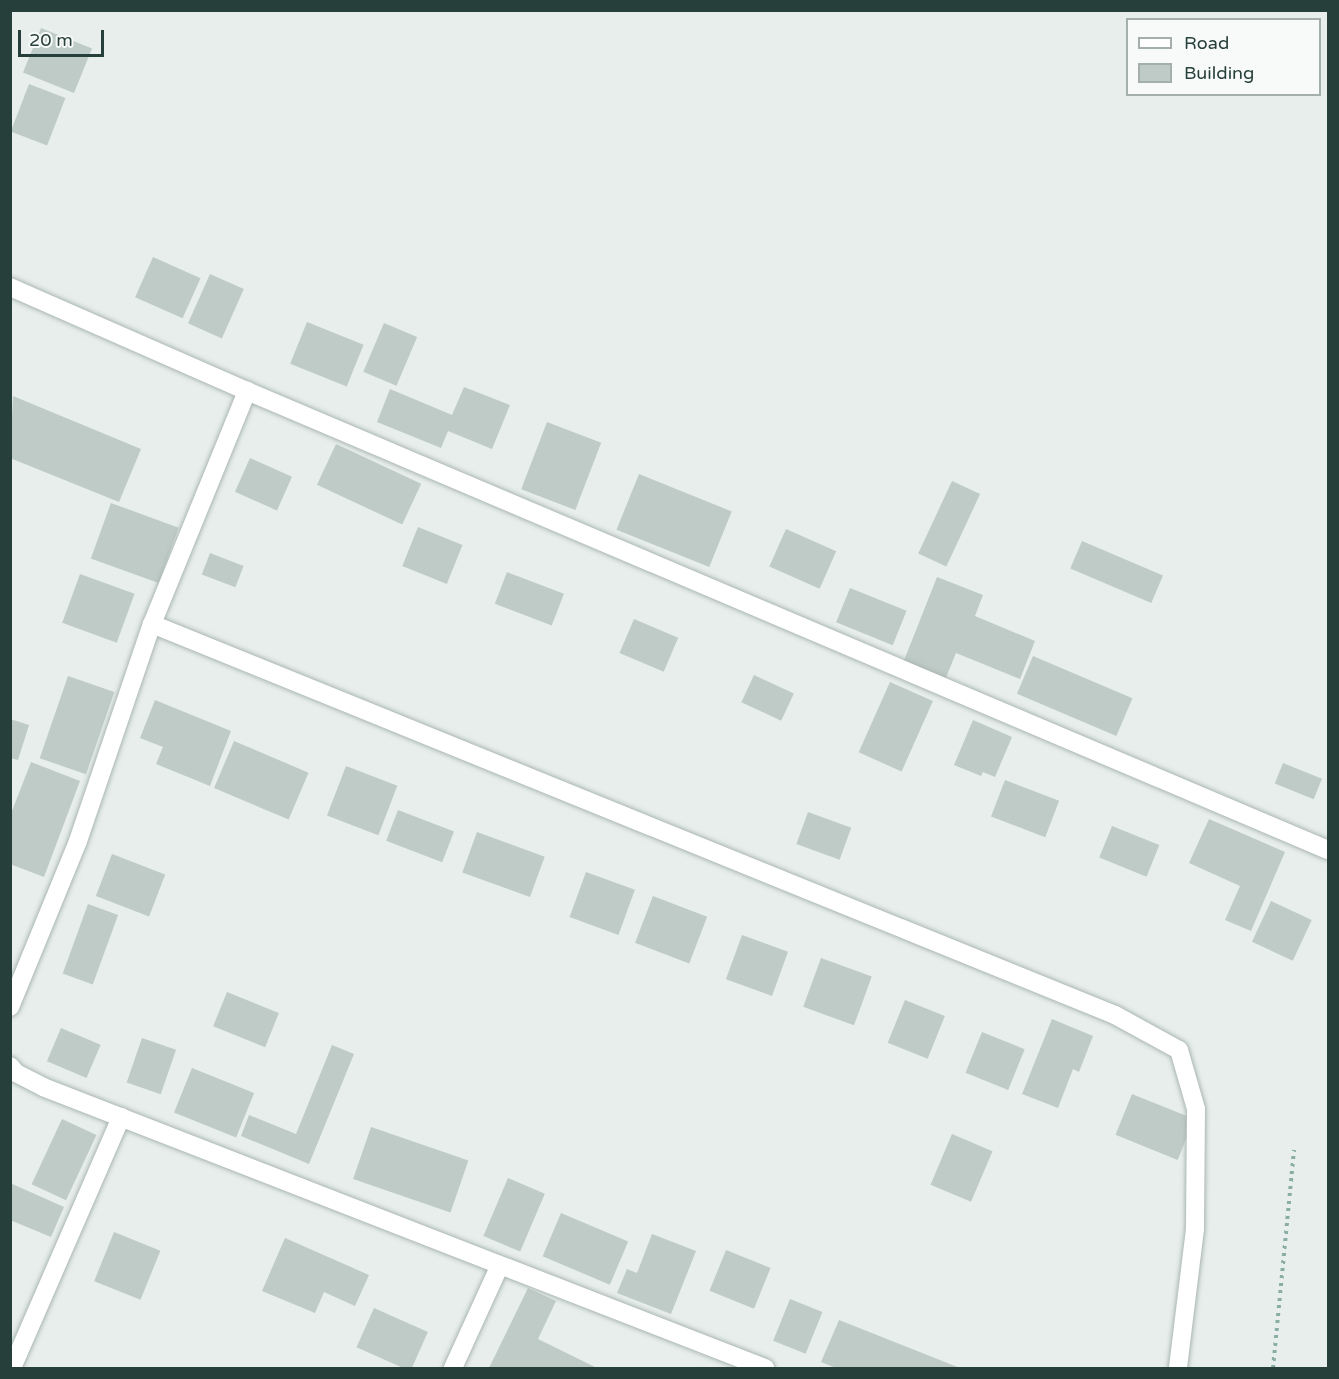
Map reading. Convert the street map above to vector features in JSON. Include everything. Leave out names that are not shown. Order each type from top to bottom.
[{"type":"street","points":[[10,287],[247,391],[1329,850]]},
{"type":"street","points":[[10,1007],[78,841],[152,624],[247,391]]},
{"type":"street","points":[[152,624],[1115,1015],[1179,1050],[1196,1109],[1195,1229],[1178,1368]]},
{"type":"street","points":[[10,1066],[16,1073],[43,1087],[765,1368]]},
{"type":"street","points":[[12,1368],[121,1117]]},
{"type":"street","points":[[453,1368],[500,1265]]},
{"type":"path","points":[[1273,1368],[1294,1150]]},
{"type":"building","points":[[41,28],[92,49],[74,93],[23,73]]},
{"type":"building","points":[[29,84],[65,98],[47,146],[11,132]]},
{"type":"building","points":[[153,257],[201,278],[183,318],[135,297]]},
{"type":"building","points":[[210,274],[244,289],[222,338],[188,323]]},
{"type":"building","points":[[307,322],[364,345],[347,387],[290,364]]},
{"type":"building","points":[[384,323],[417,337],[396,386],[363,372]]},
{"type":"building","points":[[464,387],[510,405],[492,449],[448,431],[441,448],[377,422],[390,389],[452,415]]},
{"type":"building","points":[[13,396],[141,449],[119,502],[10,458]]},
{"type":"building","points":[[547,422],[601,443],[575,510],[521,489]]},
{"type":"building","points":[[336,444],[421,484],[402,525],[317,485]]},
{"type":"building","points":[[250,458],[292,477],[277,511],[235,492]]},
{"type":"building","points":[[639,474],[732,511],[709,567],[617,530]]},
{"type":"building","points":[[952,481],[980,494],[946,567],[918,554]]},
{"type":"building","points":[[111,503],[179,528],[158,583],[91,558]]},
{"type":"building","points":[[418,527],[463,545],[447,584],[402,566]]},
{"type":"building","points":[[786,529],[836,551],[820,589],[769,566]]},
{"type":"building","points":[[1082,541],[1163,575],[1151,603],[1070,569]]},
{"type":"building","points":[[210,553],[244,566],[235,587],[202,574]]},
{"type":"building","points":[[507,572],[564,594],[552,626],[495,604]]},
{"type":"building","points":[[80,574],[135,594],[117,643],[62,623]]},
{"type":"building","points":[[937,577],[983,595],[975,616],[1035,641],[1020,679],[956,653],[945,680],[903,663]]},
{"type":"building","points":[[850,588],[907,611],[893,645],[836,622]]},
{"type":"building","points":[[634,619],[678,638],[664,672],[620,653]]},
{"type":"building","points":[[1033,656],[1132,698],[1116,736],[1017,694]]},
{"type":"building","points":[[754,675],[794,694],[781,721],[741,702]]},
{"type":"building","points":[[68,676],[114,692],[86,774],[40,758]]},
{"type":"building","points":[[890,682],[933,701],[902,771],[859,752]]},
{"type":"building","points":[[155,700],[231,731],[210,786],[156,764],[163,747],[140,738]]},
{"type":"building","points":[[10,719],[29,725],[18,760],[10,758]]},
{"type":"building","points":[[973,720],[1012,737],[995,777],[983,772],[981,776],[954,765]]},
{"type":"building","points":[[234,741],[309,773],[289,820],[214,788]]},
{"type":"building","points":[[31,762],[80,781],[44,877],[10,864],[10,816]]},
{"type":"building","points":[[1283,763],[1322,779],[1314,799],[1275,783]]},
{"type":"building","points":[[346,766],[397,786],[378,835],[327,815]]},
{"type":"building","points":[[1005,780],[1059,801],[1045,837],[991,816]]},
{"type":"building","points":[[398,810],[454,832],[442,862],[386,841]]},
{"type":"building","points":[[808,812],[851,828],[840,860],[796,844]]},
{"type":"building","points":[[1209,819],[1285,852],[1251,931],[1225,920],[1240,886],[1189,863]]},
{"type":"building","points":[[1112,826],[1159,845],[1147,877],[1099,858]]},
{"type":"building","points":[[477,832],[545,857],[530,897],[462,872]]},
{"type":"building","points":[[112,854],[165,874],[149,916],[96,896]]},
{"type":"building","points":[[586,872],[635,890],[618,935],[570,917]]},
{"type":"building","points":[[653,896],[707,917],[689,963],[635,943]]},
{"type":"building","points":[[1271,901],[1312,920],[1293,961],[1252,942]]},
{"type":"building","points":[[88,904],[118,915],[93,984],[63,974]]},
{"type":"building","points":[[742,935],[788,952],[772,996],[726,979]]},
{"type":"building","points":[[821,958],[872,976],[854,1025],[803,1007]]},
{"type":"building","points":[[227,992],[279,1013],[265,1047],[213,1026]]},
{"type":"building","points":[[905,1000],[945,1016],[928,1059],[888,1043]]},
{"type":"building","points":[[1052,1019],[1093,1036],[1079,1072],[1073,1069],[1058,1108],[1022,1094]]},
{"type":"building","points":[[61,1028],[101,1045],[87,1078],[47,1061]]},
{"type":"building","points":[[982,1032],[1025,1049],[1008,1090],[966,1073]]},
{"type":"building","points":[[142,1038],[176,1050],[161,1094],[127,1082]]},
{"type":"building","points":[[332,1045],[354,1054],[309,1164],[241,1136],[249,1115],[296,1134]]},
{"type":"building","points":[[192,1068],[254,1093],[236,1138],[174,1113]]},
{"type":"building","points":[[1132,1094],[1194,1119],[1178,1160],[1116,1135]]},
{"type":"building","points":[[62,1119],[96,1135],[66,1200],[32,1184]]},
{"type":"building","points":[[371,1127],[468,1161],[450,1213],[353,1179]]},
{"type":"building","points":[[952,1134],[993,1151],[971,1202],[931,1185]]},
{"type":"building","points":[[508,1178],[545,1194],[520,1252],[483,1236]]},
{"type":"building","points":[[10,1183],[64,1207],[51,1237],[10,1220]]},
{"type":"building","points":[[561,1213],[628,1242],[610,1285],[543,1256]]},
{"type":"building","points":[[114,1232],[160,1251],[141,1300],[94,1281]]},
{"type":"building","points":[[652,1234],[696,1251],[671,1314],[617,1293],[627,1269],[637,1273]]},
{"type":"building","points":[[285,1238],[369,1275],[355,1306],[324,1292],[315,1313],[262,1291]]},
{"type":"building","points":[[726,1250],[771,1268],[754,1309],[710,1291]]},
{"type":"building","points":[[528,1288],[556,1301],[538,1339],[597,1368],[489,1368]]},
{"type":"building","points":[[790,1299],[822,1312],[806,1354],[773,1341]]},
{"type":"building","points":[[374,1308],[428,1332],[412,1368],[403,1368],[357,1347]]},
{"type":"building","points":[[839,1320],[960,1368],[836,1368],[821,1362]]}]
